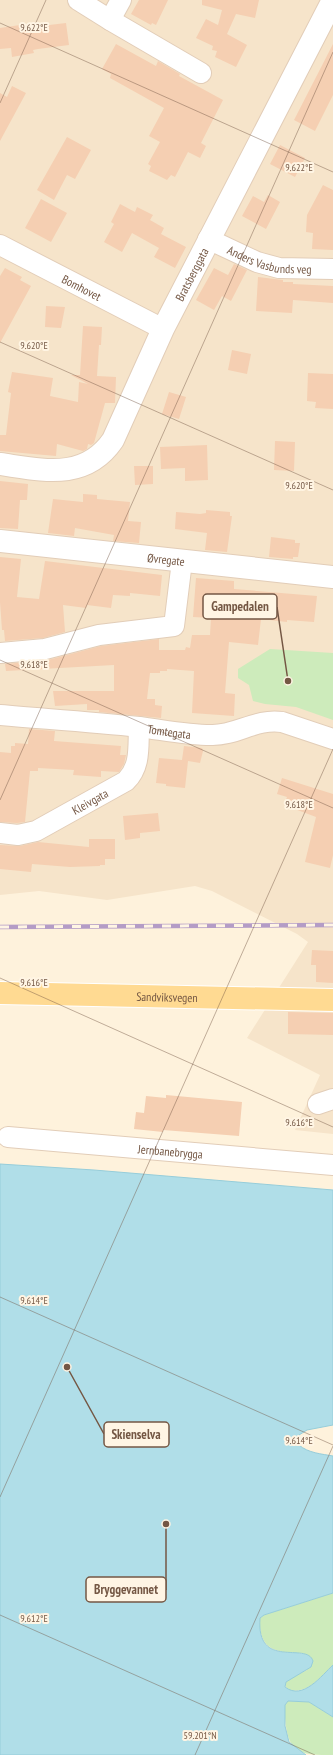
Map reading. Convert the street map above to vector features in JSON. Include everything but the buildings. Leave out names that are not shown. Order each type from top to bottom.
[{"type":"main road","name":"Sandviksvegen","points":[[0,993],[333,1000]]},
{"type":"street","points":[[78,0],[201,73]]},
{"type":"street","points":[[110,20],[121,0]]},
{"type":"street","name":"Bratsberggata","points":[[0,464],[60,471],[83,465],[101,455],[113,440],[163,329],[332,0]]},
{"type":"street","name":"Anders Vasbunds veg","points":[[208,239],[257,262],[279,268],[333,269]]},
{"type":"street","name":"Bomhovet","points":[[0,245],[163,329]]},
{"type":"street","name":"Øvregate","points":[[0,541],[333,578]]},
{"type":"street","points":[[0,653],[45,649],[100,635],[174,626],[182,561]]},
{"type":"street","name":"Tomtegata","points":[[0,715],[139,727],[213,736],[225,734],[264,721],[274,720],[333,739]]},
{"type":"street","name":"Kleivgata","points":[[0,833],[18,835],[36,831],[126,781],[133,774],[136,766],[139,727]]},
{"type":"street","name":"Jernbanebrygga","points":[[8,1137],[333,1165]]},
{"type":"shaded area","points":[[0,0],[333,0],[333,1134],[295,1130],[320,1075],[247,1038],[308,942],[297,934],[212,891],[195,886],[107,900],[39,891],[0,895]]},
{"type":"green space","points":[[270,649],[333,653],[333,720],[296,707],[265,704],[253,701],[249,685],[238,678],[238,669]]},
{"type":"green space","points":[[333,1593],[333,1665],[318,1680],[307,1688],[301,1690],[287,1689],[285,1684],[288,1679],[307,1670],[303,1653],[277,1651],[266,1644],[260,1629],[260,1618],[264,1615]]},
{"type":"green space","points":[[288,1701],[309,1702],[333,1717],[333,1755],[305,1753],[293,1746],[289,1739],[284,1713],[286,1703]]},
{"type":"water","points":[[0,1164],[94,1170],[333,1190],[333,1425],[307,1430],[299,1435],[302,1443],[299,1445],[320,1454],[333,1456],[333,1593],[264,1615],[260,1618],[261,1634],[266,1644],[273,1650],[302,1653],[309,1656],[313,1661],[311,1667],[286,1682],[285,1687],[299,1691],[305,1689],[318,1680],[333,1665],[333,1717],[309,1702],[288,1701],[285,1705],[285,1726],[289,1742],[306,1755],[0,1755]]},
{"type":"railway","points":[[0,927],[333,925]]},
{"type":"place","name":"Gampedalen","points":[[288,681]]},
{"type":"place","name":"Skienselva","points":[[67,1367]]},
{"type":"place","name":"Bryggevannet","points":[[166,1524]]}]
